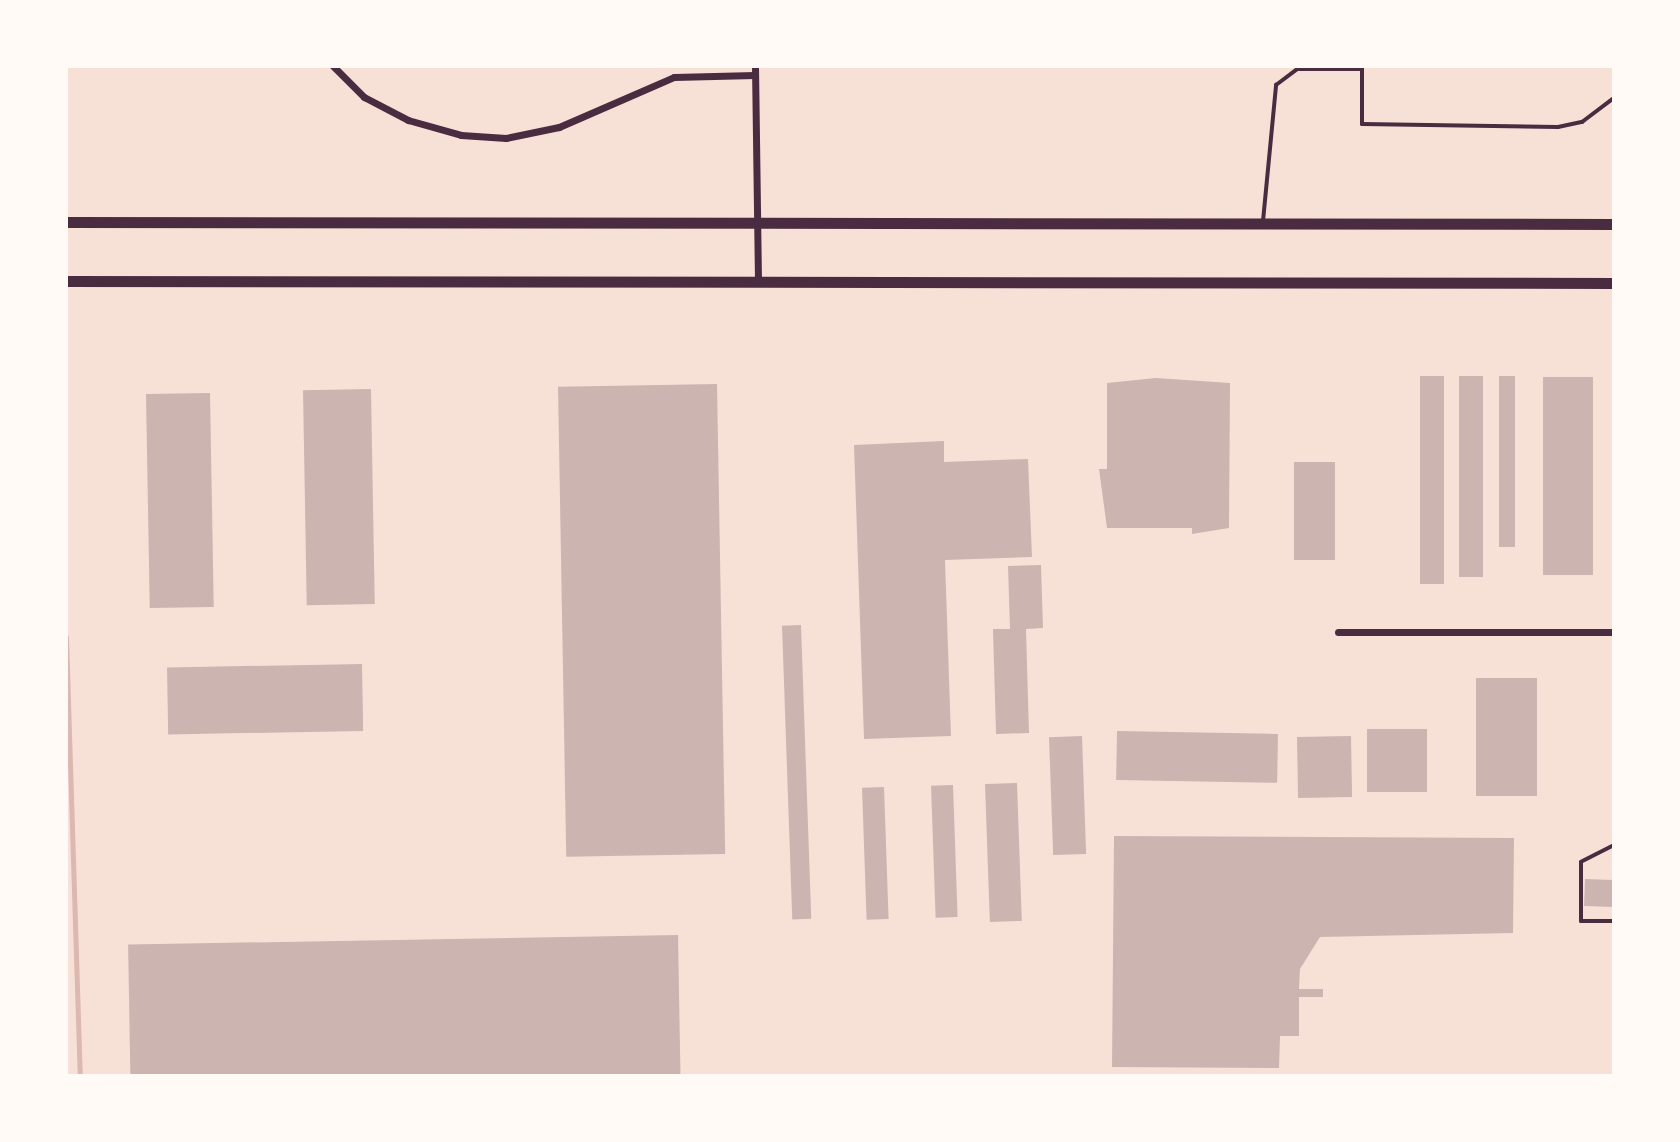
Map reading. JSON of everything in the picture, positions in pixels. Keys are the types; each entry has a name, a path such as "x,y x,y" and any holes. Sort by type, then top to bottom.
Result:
{"main road":[{"path":"66,222 1614,224"},
{"path":"66,281 1614,283"}],"street":[{"path":"335,68 364,97 408,120 506,138 559,127 674,77 755,70 758,283"},
{"path":"1338,632 1614,632"}],"lane":[{"path":"1262,223 1276,85 1297,69 1362,67 1362,124 1558,127 1582,122 1614,98"},
{"path":"1614,845 1581,862 1581,921 1614,921"}],"building":[{"path":"1420,376 1444,376 1444,584 1420,584"},
{"path":"1459,376 1483,376 1483,577 1459,577"},
{"path":"1499,376 1515,376 1515,547 1499,547"},
{"path":"1543,377 1593,377 1593,575 1543,575"},
{"path":"1156,378 1230,383 1229,528 1192,534 1192,528 1107,528 1099,469 1107,469 1107,383"},
{"path":"717,384 725,854 566,857 558,387"},
{"path":"371,389 375,604 307,605 303,390"},
{"path":"210,393 214,607 150,608 146,394"},
{"path":"944,441 944,462 1028,459 1032,557 945,560 951,736 864,739 854,445"},
{"path":"1294,462 1335,462 1335,560 1294,560"},
{"path":"1041,565 1043,628 1026,629 1029,733 996,734 993,629 1010,629 1008,566"},
{"path":"801,625 811,919 792,919 782,626"},
{"path":"362,664 363,731 168,734 167,667"},
{"path":"1476,678 1537,678 1537,796 1476,796"},
{"path":"1367,729 1427,729 1427,792 1367,792"},
{"path":"1117,731 1278,734 1277,783 1116,780"},
{"path":"1082,736 1086,854 1053,855 1049,737"},
{"path":"1351,736 1352,797 1298,798 1297,737"},
{"path":"1017,783 1022,921 990,922 985,784"},
{"path":"953,785 958,917 936,918 931,786"},
{"path":"884,787 889,919 867,920 862,788"},
{"path":"1114,836 1514,838 1513,933 1320,937 1300,969 1299,989 1323,989 1323,997 1299,997 1299,1036 1280,1036 1279,1068 1112,1067"},
{"path":"1585,879 1614,880 1613,907 1584,906"},
{"path":"678,935 680,1076 130,1076 128,945"}],"waterway":[{"path":"66,637 80,1076"}]}
